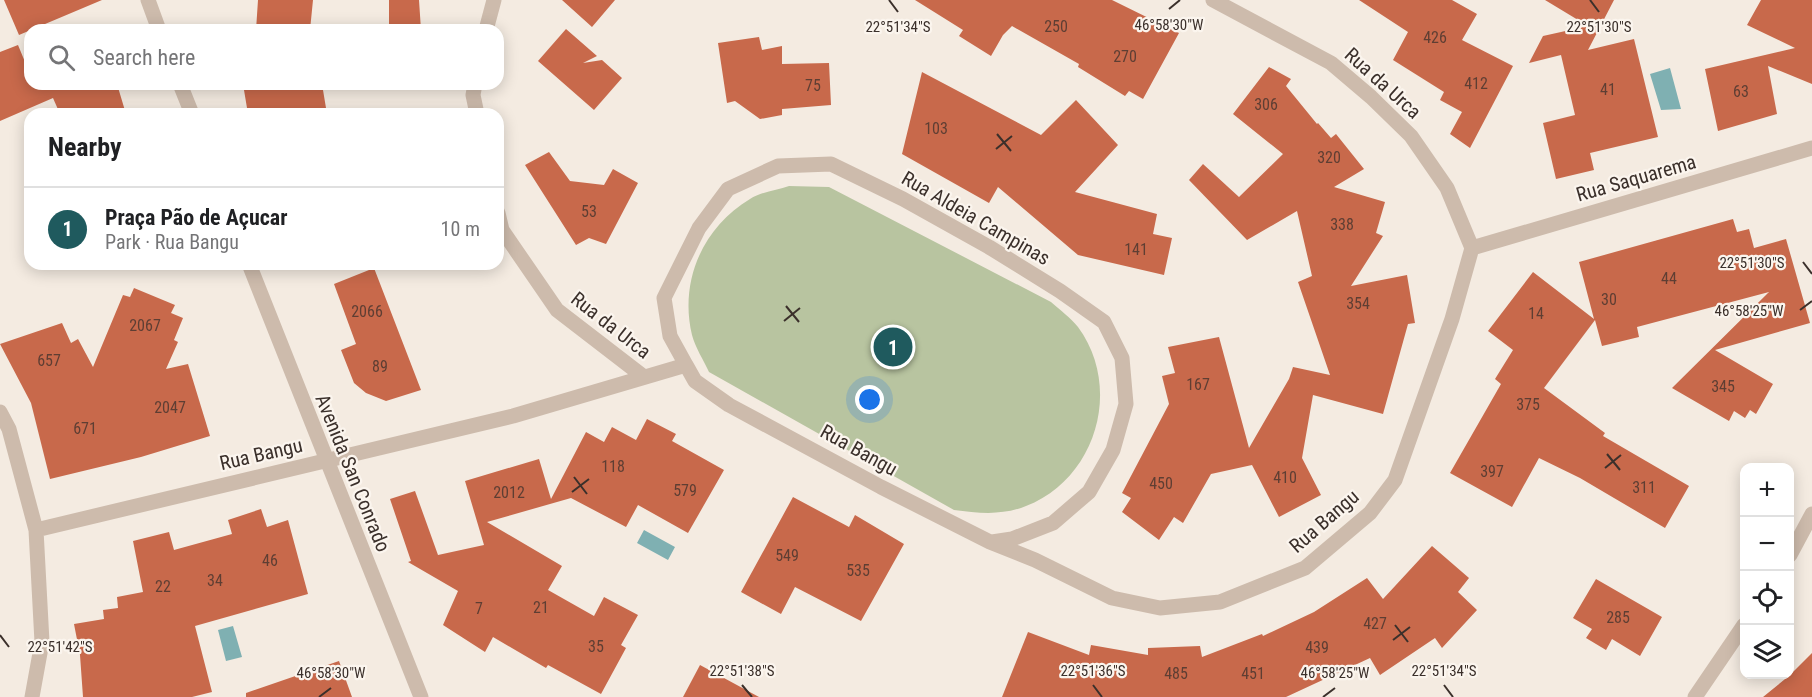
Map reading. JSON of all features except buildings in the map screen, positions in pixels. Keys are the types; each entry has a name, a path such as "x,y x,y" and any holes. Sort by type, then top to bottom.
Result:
{"street":[{"path":"148,0 157,24"},
{"path":"488,24 494,0"},
{"name":"Rua da Urca","path":"1213,0 1331,63 1412,136 1447,188 1472,248"},
{"path":"182,90 190,108"},
{"path":"474,90 476,108"},
{"name":"Rua Saquarema","path":"1472,248 1812,148"},
{"name":"Rua Aldeia Campinas","path":"686,365 670,336 664,298 699,228 728,189 778,166 831,164 903,199 989,247 1060,291 1104,322 1122,358 1126,404 1113,450 1089,492 1053,523 1012,539 990,542"},
{"name":"Rua da Urca","path":"504,233 557,310 644,377"},
{"name":"Rua Bangu","path":"36,530 513,417 686,365 695,381 729,405 881,488 990,542 1035,560 1112,598 1160,608 1220,602 1305,568 1370,513 1395,480 1448,330 1472,248"},
{"name":"Avenida San Conrado","path":"251,270 325,461 421,697"},
{"path":"0,412 9,429 36,530 42,642 32,697"},
{"path":"1794,548 1812,514"},
{"path":"1695,697 1740,631"}],"green space":[{"path":"789,186 829,187 1051,302 1072,320 1092,351 1099,377 1100,403 1095,429 1085,454 1070,475 1050,493 1017,509 990,513 954,510 709,372 693,340 689,315 689,295 698,257 719,224 733,211 754,197"}],"water":[{"path":"1670,68 1681,109 1661,110 1650,74"},
{"path":"644,530 675,547 668,560 637,543"},
{"path":"233,626 242,657 226,661 218,630"}],"place":[{"name":"Praça Pão de Açucar","path":"893,347"}]}
